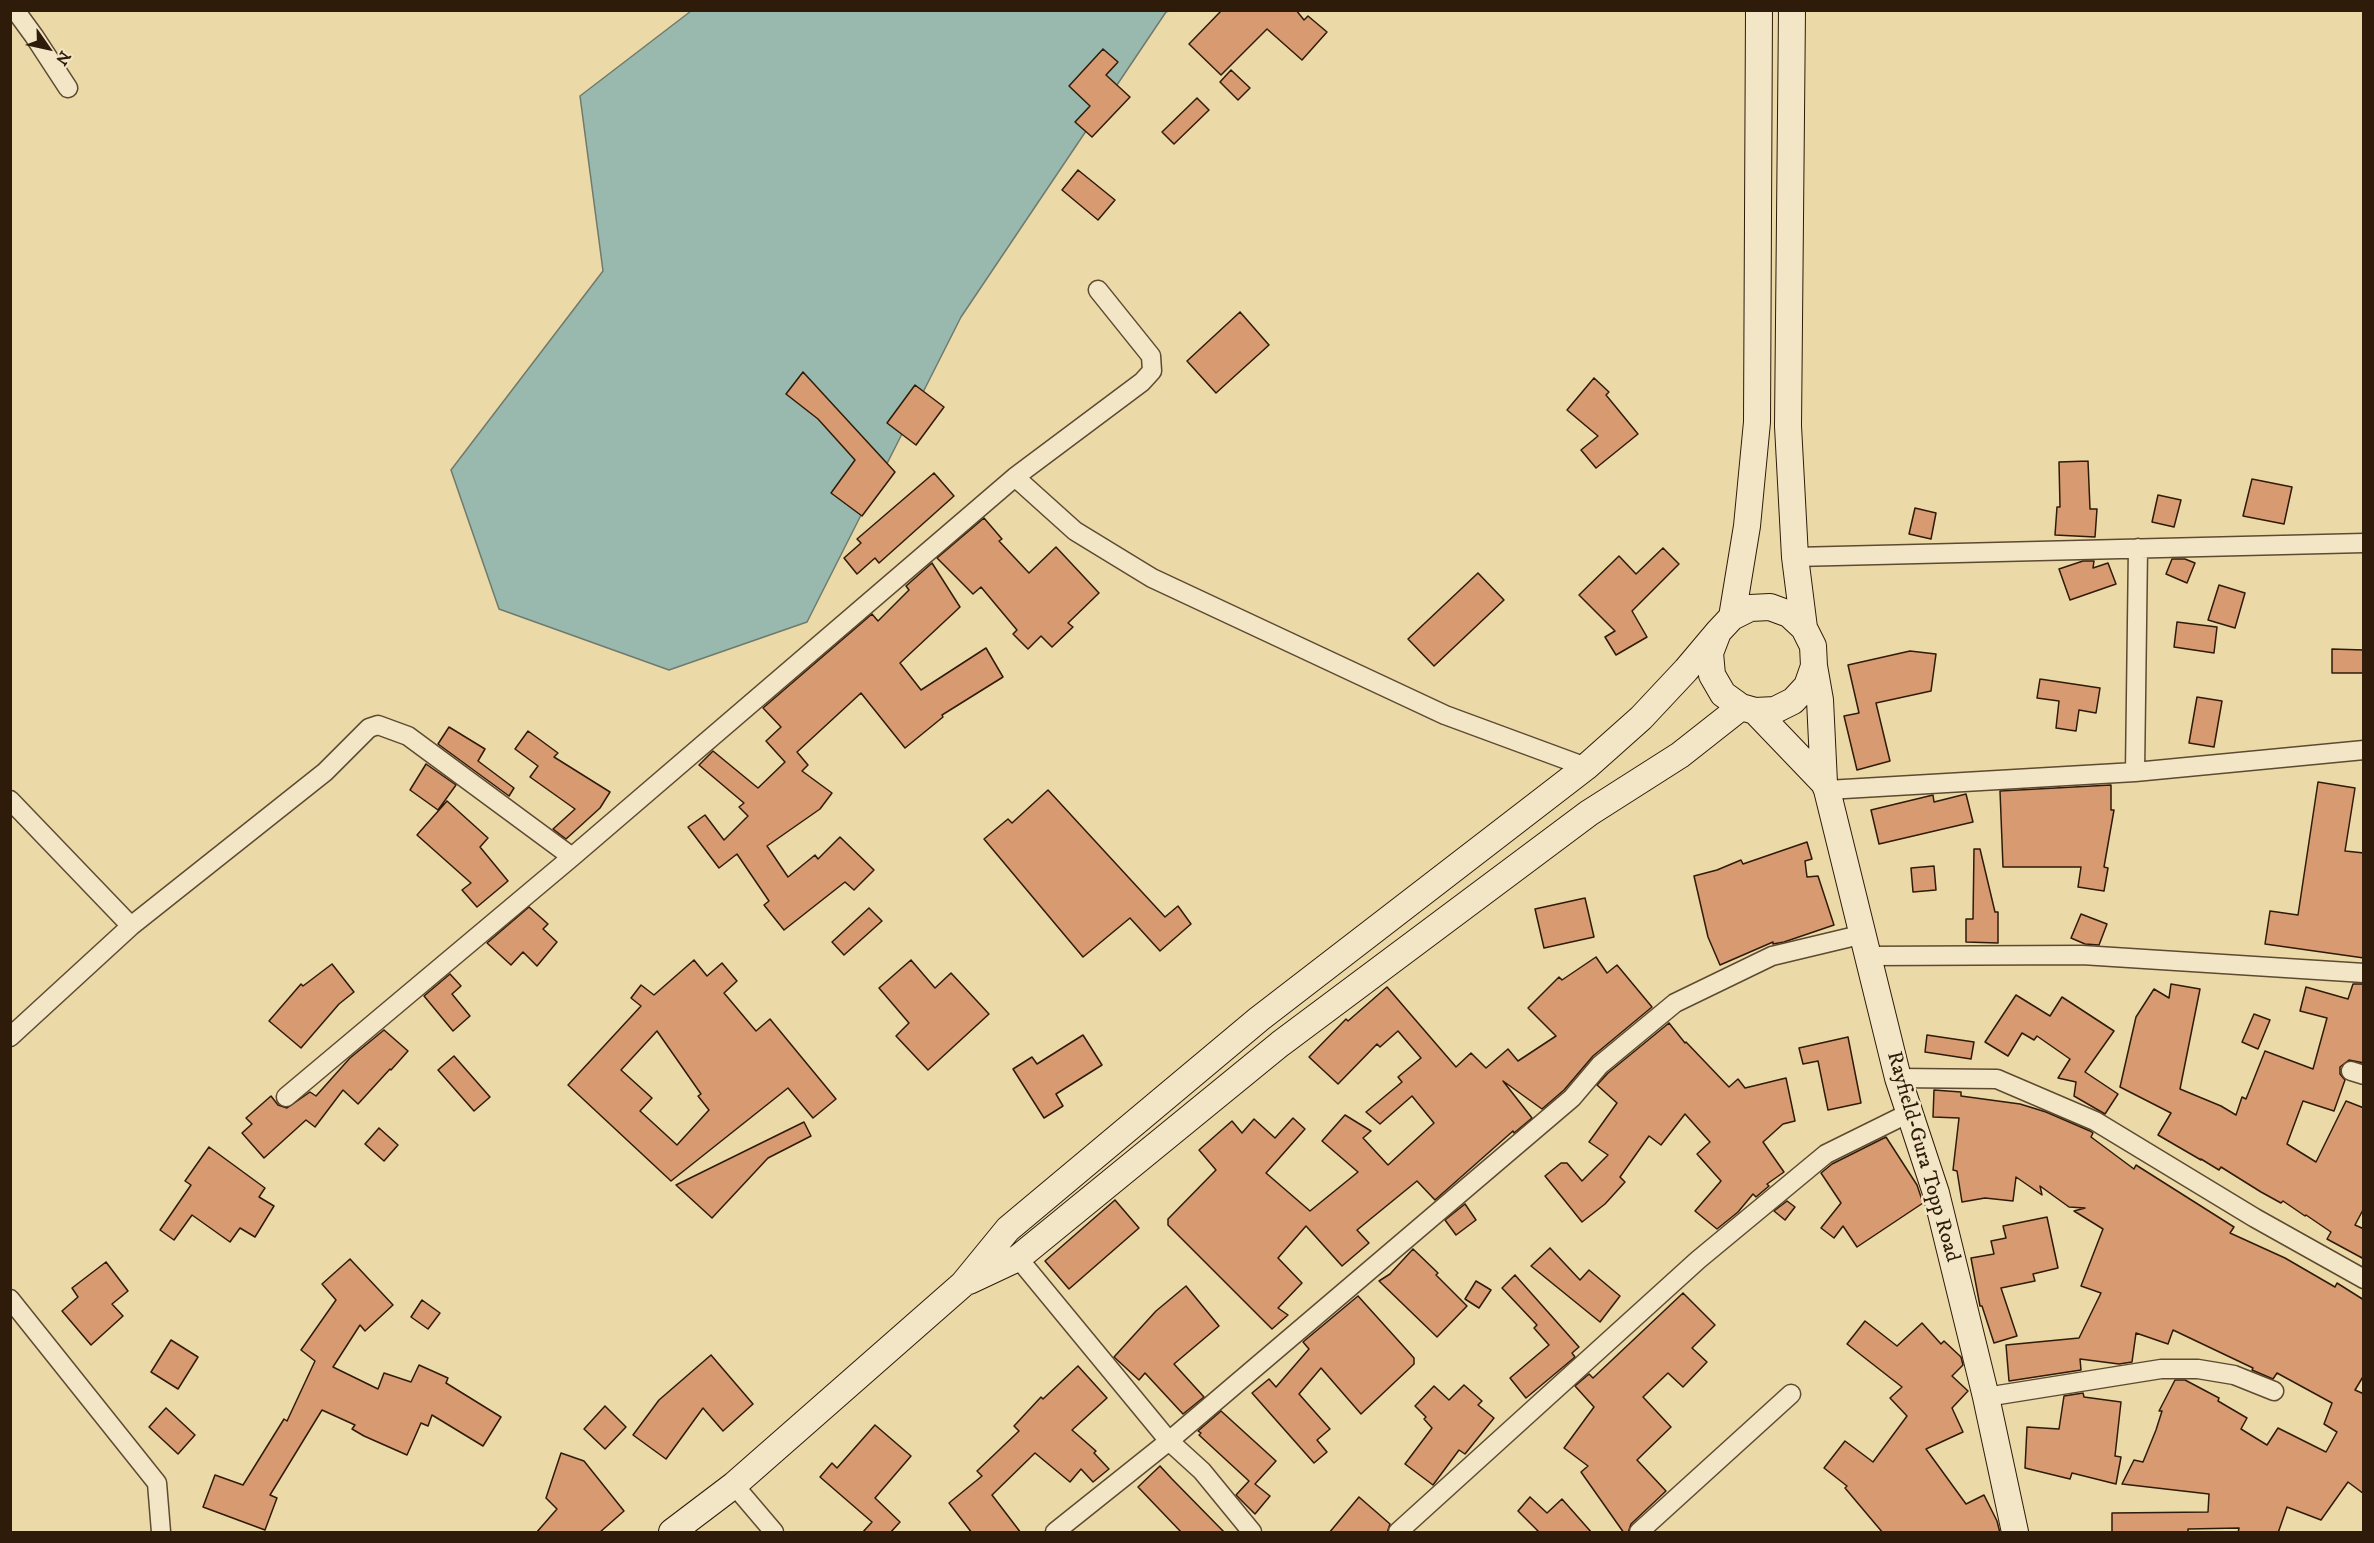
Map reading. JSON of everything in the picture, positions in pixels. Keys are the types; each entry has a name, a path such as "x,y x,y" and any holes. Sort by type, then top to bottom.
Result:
{"main road":[{"path":"1759,10 1757,422 1748,526 1725,624 1710,653 1712,675 1723,694 1748,709 1825,787"},
{"path":"963,1284 1018,1258 1280,1044 1589,813 1748,709 1775,710 1793,701 1807,686 1814,666 1813,646 1804,628 1796,557 1788,426 1792,10"},
{"path":"672,1533 734,1485 963,1284 1008,1229 1259,1019 1586,767 1641,718 1725,624 1750,608 1770,607 1789,614 1804,628"},
{"name":"Rayfield-Gura Topp Road","path":"1814,666 1820,700 1825,787 1898,1078 1936,1193 1986,1396 2015,1533"}],"street":[{"path":"15,10 68,88"},
{"path":"286,1097 572,857 1015,477 1142,382 1152,371 1151,356 1098,290"},
{"path":"1015,477 1075,531 1152,578 1445,715 1586,767"},
{"path":"1796,557 2364,543"},
{"path":"2135,772 2138,548"},
{"path":"10,1037 131,927 325,772 369,728 378,725 408,736 572,857"},
{"path":"1825,787 2135,772 2364,750"},
{"path":"10,800 131,927"},
{"path":"1055,1533 1169,1441 1572,1098 1600,1065 1675,1004 1772,956 1866,945 2082,955 2364,973"},
{"path":"1898,1078 1996,1079 2095,1121 2255,1218 2364,1279"},
{"path":"1398,1533 1698,1260 1826,1154 1910,1113"},
{"path":"1018,1258 1169,1441 1202,1471 1252,1533"},
{"path":"10,1299 157,1483 161,1533"},
{"path":"1986,1396 2161,1369 2198,1370 2234,1375 2274,1391"},
{"path":"1638,1533 1791,1394"},
{"path":"734,1485 774,1533"}],"water":[{"path":"691,11 1169,11 1166,12 961,317 807,622 669,670 499,609 451,470 603,271 580,96"}],"building":[{"path":"1222,10 1296,10 1304,20 1308,16 1327,32 1302,60 1267,29 1221,75 1189,44"},
{"path":"1103,49 1118,62 1106,75 1130,97 1092,137 1075,122 1090,106 1069,86"},
{"path":"1231,70 1250,88 1238,100 1220,82"},
{"path":"1197,98 1209,110 1174,144 1162,132"},
{"path":"1078,170 1115,200 1098,220 1062,190"},
{"path":"1240,312 1269,345 1216,393 1187,361"},
{"path":"803,372 895,472 862,516 831,493 855,460 818,419 786,394"},
{"path":"1594,378 1609,392 1606,395 1638,434 1596,468 1581,450 1598,436 1567,410"},
{"path":"915,385 944,407 916,445 887,423"},
{"path":"2088,461 2090,509 2097,509 2095,537 2055,535 2057,507 2060,507 2059,462"},
{"path":"934,473 954,496 879,563 875,558 857,574 844,558 861,543 857,539"},
{"path":"2252,479 2292,487 2284,524 2243,516"},
{"path":"2158,495 2181,500 2174,527 2152,522"},
{"path":"1915,508 1936,513 1931,539 1909,534"},
{"path":"984,518 1002,539 999,541 1029,573 1056,547 1099,593 1068,623 1073,627 1052,647 1041,636 1028,649 1013,634 1017,630 981,587 973,594 937,558"},
{"path":"1663,548 1679,564 1632,611 1647,637 1616,655 1605,637 1615,631 1579,595 1619,556 1636,574"},
{"path":"2172,559 2185,559 2195,563 2187,583 2166,574"},
{"path":"2083,561 2094,561 2093,568 2108,563 2116,584 2070,600 2059,569"},
{"path":"932,563 960,607 900,663 921,690 986,648 1003,677 942,715 943,717 905,748 861,693 797,752 808,765 802,771 832,793 820,809 767,846 788,877 815,855 818,859 840,837 874,870 854,890 845,882 784,930 764,905 769,901 737,854 719,868 688,827 705,815 724,840 748,816 739,807 744,803 699,765 713,751 758,788 785,762 766,741 781,727 763,708 872,614 878,621 909,590 906,586"},
{"path":"1478,573 1504,600 1434,666 1408,639"},
{"path":"2219,585 2245,593 2235,628 2208,620"},
{"path":"2177,622 2217,627 2214,653 2174,647"},
{"path":"2332,649 2364,650 2364,673 2332,673"},
{"path":"1910,651 1936,654 1931,691 1876,703 1890,761 1857,770 1844,716 1859,713 1848,665"},
{"path":"2040,679 2100,688 2096,713 2079,710 2076,731 2056,728 2059,701 2037,698"},
{"path":"2197,697 2222,701 2214,747 2189,743"},
{"path":"449,727 485,749 478,761 514,788 509,796 438,744"},
{"path":"528,731 558,753 554,757 610,792 600,808 566,839 553,829 575,809 530,777 538,766 515,749"},
{"path":"426,764 456,785 438,810 410,790"},
{"path":"2318,782 2355,788 2345,851 2364,853 2364,958 2265,944 2270,911 2298,915"},
{"path":"2111,785 2111,810 2114,810 2104,867 2108,868 2104,891 2078,887 2081,867 2003,867 2000,791"},
{"path":"1048,790 1165,917 1178,906 1191,924 1160,951 1130,918 1083,957 984,839 1008,819 1012,823"},
{"path":"1966,794 1973,822 1879,844 1871,810 1933,795 1934,802"},
{"path":"447,801 488,838 480,847 508,881 477,907 462,890 471,883 417,835"},
{"path":"1807,842 1812,859 1805,861 1807,877 1818,876 1834,925 1784,942 1773,944 1773,942 1720,965 1708,937 1694,876 1741,860 1743,864"},
{"path":"1974,849 1980,849 1995,912 1998,912 1998,943 1966,942 1966,919 1973,919"},
{"path":"1934,866 1936,890 1913,892 1911,868"},
{"path":"1585,898 1594,937 1544,948 1535,909"},
{"path":"529,907 548,924 543,929 557,942 537,966 523,952 511,965 487,943"},
{"path":"869,908 882,921 844,955 832,942"},
{"path":"2081,914 2107,924 2099,945 2085,944 2071,938"},
{"path":"1596,957 1607,973 1617,965 1652,1007 1593,1056 1564,1090 1542,1109 1503,1081 1532,1118 1514,1133 1513,1131 1435,1200 1417,1181 1357,1230 1369,1243 1342,1266 1306,1226 1278,1258 1302,1283 1278,1308 1288,1315 1272,1329 1168,1225 1168,1219 1216,1170 1199,1150 1232,1121 1242,1133 1254,1119 1275,1138 1293,1118 1305,1129 1266,1173 1310,1211 1358,1172 1322,1141 1345,1115 1371,1131 1363,1138 1388,1165 1434,1123 1412,1096 1380,1124 1366,1112 1402,1082 1398,1077 1421,1058 1398,1031 1380,1047 1377,1044 1338,1084 1309,1057 1346,1019 1348,1021 1387,987 1456,1067 1471,1053 1486,1068 1508,1049 1518,1061 1556,1036 1528,1008 1559,977 1562,980"},
{"path":"694,960 707,976 722,963 737,981 724,993 756,1031 770,1019 836,1099 813,1118 788,1088 671,1181 568,1085 641,1006 631,998 641,985 654,995","holes":["657,1031 701,1094 698,1096 709,1110 677,1145 640,1111 652,1098 621,1070"]},
{"path":"911,960 935,988 951,973 989,1014 928,1070 896,1036 909,1023 879,988"},
{"path":"332,964 354,992 339,1004 301,1048 269,1021 301,984 303,986"},
{"path":"450,974 461,986 452,994 470,1016 453,1031 424,996"},
{"path":"2171,984 2200,989 2180,1089 2221,1106 2236,1115 2242,1097 2246,1099 2265,1051 2313,1069 2327,1018 2300,1011 2306,987 2348,999 2353,984 2364,984 2364,1063 2349,1060 2340,1067 2340,1074 2345,1080 2334,1111 2303,1101 2287,1144 2316,1162 2346,1101 2364,1108 2364,1208 2355,1225 2364,1229 2364,1259 2327,1239 2331,1232 2283,1201 2281,1203 2221,1167 2219,1170 2158,1135 2171,1113 2120,1087 2136,1017 2154,989 2169,998"},
{"path":"2016,995 2050,1016 2062,997 2114,1031 2085,1072 2118,1094 2105,1114 2074,1096 2076,1082 2058,1078 2070,1059 2037,1036 2034,1040 2022,1033 2008,1056 1985,1042"},
{"path":"2254,1014 2270,1020 2258,1049 2242,1042"},
{"path":"1669,1023 1685,1043 1729,1087 1738,1079 1745,1088 1786,1078 1795,1121 1783,1124 1763,1142 1784,1172 1767,1184 1769,1186 1756,1197 1753,1194 1738,1212 1717,1229 1695,1211 1721,1181 1697,1154 1710,1142 1685,1114 1661,1145 1649,1136 1620,1177 1625,1182 1605,1204 1582,1222 1545,1176 1561,1163 1567,1163 1582,1181 1608,1155 1589,1142 1617,1103 1597,1085 1608,1073"},
{"path":"384,1030 408,1051 391,1070 358,1104 343,1090 315,1127 306,1120 264,1158 242,1133 252,1124 246,1118 271,1096 278,1105 287,1108 310,1092 316,1096 350,1058"},
{"path":"1083,1035 1102,1065 1056,1094 1063,1106 1044,1118 1013,1069 1032,1057 1037,1064"},
{"path":"1927,1035 1974,1042 1971,1059 1925,1052"},
{"path":"1848,1037 1861,1103 1828,1110 1818,1061 1803,1064 1799,1048"},
{"path":"454,1056 490,1097 474,1111 438,1070"},
{"path":"1934,1090 1961,1092 1961,1096 2020,1104 2046,1112 2090,1131 2093,1133 2091,1137 2134,1169 2136,1165 2234,1227 2230,1233 2285,1258 2335,1287 2337,1283 2364,1300 2364,1375 2355,1390 2364,1394 2364,1494 2348,1482 2321,1520 2287,1507 2278,1533 2238,1533 2239,1528 2188,1529 2188,1533 2112,1533 2112,1513 2208,1512 2209,1494 2122,1484 2134,1460 2143,1462 2162,1411 2159,1411 2175,1380 2185,1380 2219,1398 2218,1401 2247,1418 2241,1429 2267,1445 2278,1428 2326,1452 2337,1432 2324,1424 2332,1403 2277,1373 2273,1379 2173,1330 2168,1344 2136,1333 2132,1362 2119,1364 2080,1359 2081,1370 2009,1381 2006,1345 2079,1338 2101,1293 2081,1286 2103,1229 2074,1211 2085,1208 2069,1207 2040,1186 2042,1195 2016,1177 2013,1201 1985,1198 1962,1202 1957,1171 1953,1170 1959,1118 1933,1117"},
{"path":"804,1122 811,1136 768,1158 712,1218 676,1185"},
{"path":"379,1128 398,1145 384,1161 365,1144"},
{"path":"1886,1137 1917,1185 1923,1203 1857,1247 1843,1226 1834,1238 1821,1228 1841,1203 1821,1173 1832,1164"},
{"path":"209,1147 265,1188 259,1197 274,1206 255,1237 240,1228 230,1242 192,1215 174,1240 160,1230 191,1185 185,1181"},
{"path":"1115,1200 1139,1228 1069,1289 1045,1261"},
{"path":"1787,1201 1795,1207 1785,1220 1774,1211"},
{"path":"1465,1204 1476,1220 1456,1235 1445,1220"},
{"path":"2047,1217 2058,1268 2033,1274 2035,1281 2001,1288 2017,1336 1994,1343 1982,1306 1980,1306 1971,1258 1994,1254 1991,1241 2006,1238 2003,1226"},
{"path":"1550,1248 1580,1280 1589,1270 1620,1296 1600,1322 1531,1266"},
{"path":"1413,1249 1467,1306 1437,1337 1379,1281 1390,1274"},
{"path":"350,1259 393,1305 365,1331 360,1325 333,1367 378,1389 384,1373 411,1382 419,1365 448,1378 446,1383 501,1417 483,1446 432,1415 428,1426 421,1423 407,1455 364,1436 352,1429 355,1425 322,1410 270,1495 277,1498 265,1530 203,1507 215,1475 243,1485 284,1419 287,1421 315,1361 301,1350 336,1300 322,1284"},
{"path":"106,1262 128,1291 112,1304 123,1316 91,1345 62,1311 78,1297 72,1288"},
{"path":"1515,1275 1579,1347 1572,1353 1575,1357 1526,1398 1510,1378 1549,1345 1534,1328 1537,1325 1502,1288"},
{"path":"1476,1281 1491,1290 1479,1308 1465,1299"},
{"path":"1186,1286 1219,1326 1174,1364 1204,1397 1183,1414 1145,1373 1139,1380 1114,1357 1156,1311"},
{"path":"1683,1293 1715,1325 1692,1348 1707,1362 1683,1387 1668,1373 1643,1397 1671,1427 1637,1460 1666,1491 1631,1524 1628,1533 1624,1533 1581,1472 1588,1466 1564,1448 1594,1407 1575,1386 1589,1374 1593,1378"},
{"path":"1358,1296 1414,1358 1414,1364 1361,1414 1321,1368 1299,1394 1330,1429 1317,1440 1327,1452 1314,1463 1252,1393 1269,1379 1276,1387 1309,1349 1303,1342"},
{"path":"422,1300 440,1313 428,1329 411,1317"},
{"path":"1865,1321 1897,1346 1922,1323 1941,1344 1944,1341 1961,1357 1963,1365 1952,1376 1968,1391 1952,1408 1963,1432 1926,1449 1966,1504 1984,1495 1997,1521 2000,1533 1883,1533 1845,1488 1847,1486 1824,1468 1845,1441 1873,1462 1907,1416 1890,1398 1902,1387 1847,1344"},
{"path":"171,1340 198,1357 178,1389 151,1372"},
{"path":"711,1355 753,1404 723,1431 703,1408 666,1459 633,1435 659,1400"},
{"path":"1078,1366 1107,1398 1072,1430 1096,1451 1094,1453 1109,1469 1093,1482 1081,1469 1070,1482 1035,1453 992,1495 1021,1533 972,1533 949,1503 982,1476 977,1471 1019,1431 1014,1426 1041,1397 1043,1399"},
{"path":"1464,1385 1482,1401 1478,1405 1494,1418 1465,1454 1459,1450 1433,1485 1405,1464 1432,1428 1424,1419 1426,1417 1415,1406 1434,1386 1449,1400"},
{"path":"2083,1393 2084,1397 2121,1402 2115,1456 2121,1457 2116,1484 2072,1473 2070,1479 2025,1468 2027,1427 2059,1429 2064,1396"},
{"path":"605,1406 626,1427 605,1449 584,1429"},
{"path":"166,1408 195,1435 178,1454 149,1427"},
{"path":"1221,1411 1276,1461 1255,1484 1270,1496 1255,1514 1236,1495 1249,1481 1199,1435 1201,1433 1198,1431"},
{"path":"875,1425 911,1456 875,1498 900,1522 890,1533 862,1533 872,1522 820,1477 832,1463 837,1468"},
{"path":"561,1453 584,1461 624,1511 599,1533 536,1533 557,1509 546,1498"},
{"path":"1160,1466 1225,1533 1182,1533 1138,1487"},
{"path":"1359,1497 1390,1524 1387,1533 1329,1533"},
{"path":"1530,1497 1547,1513 1562,1499 1592,1533 1540,1533 1518,1511"}]}
